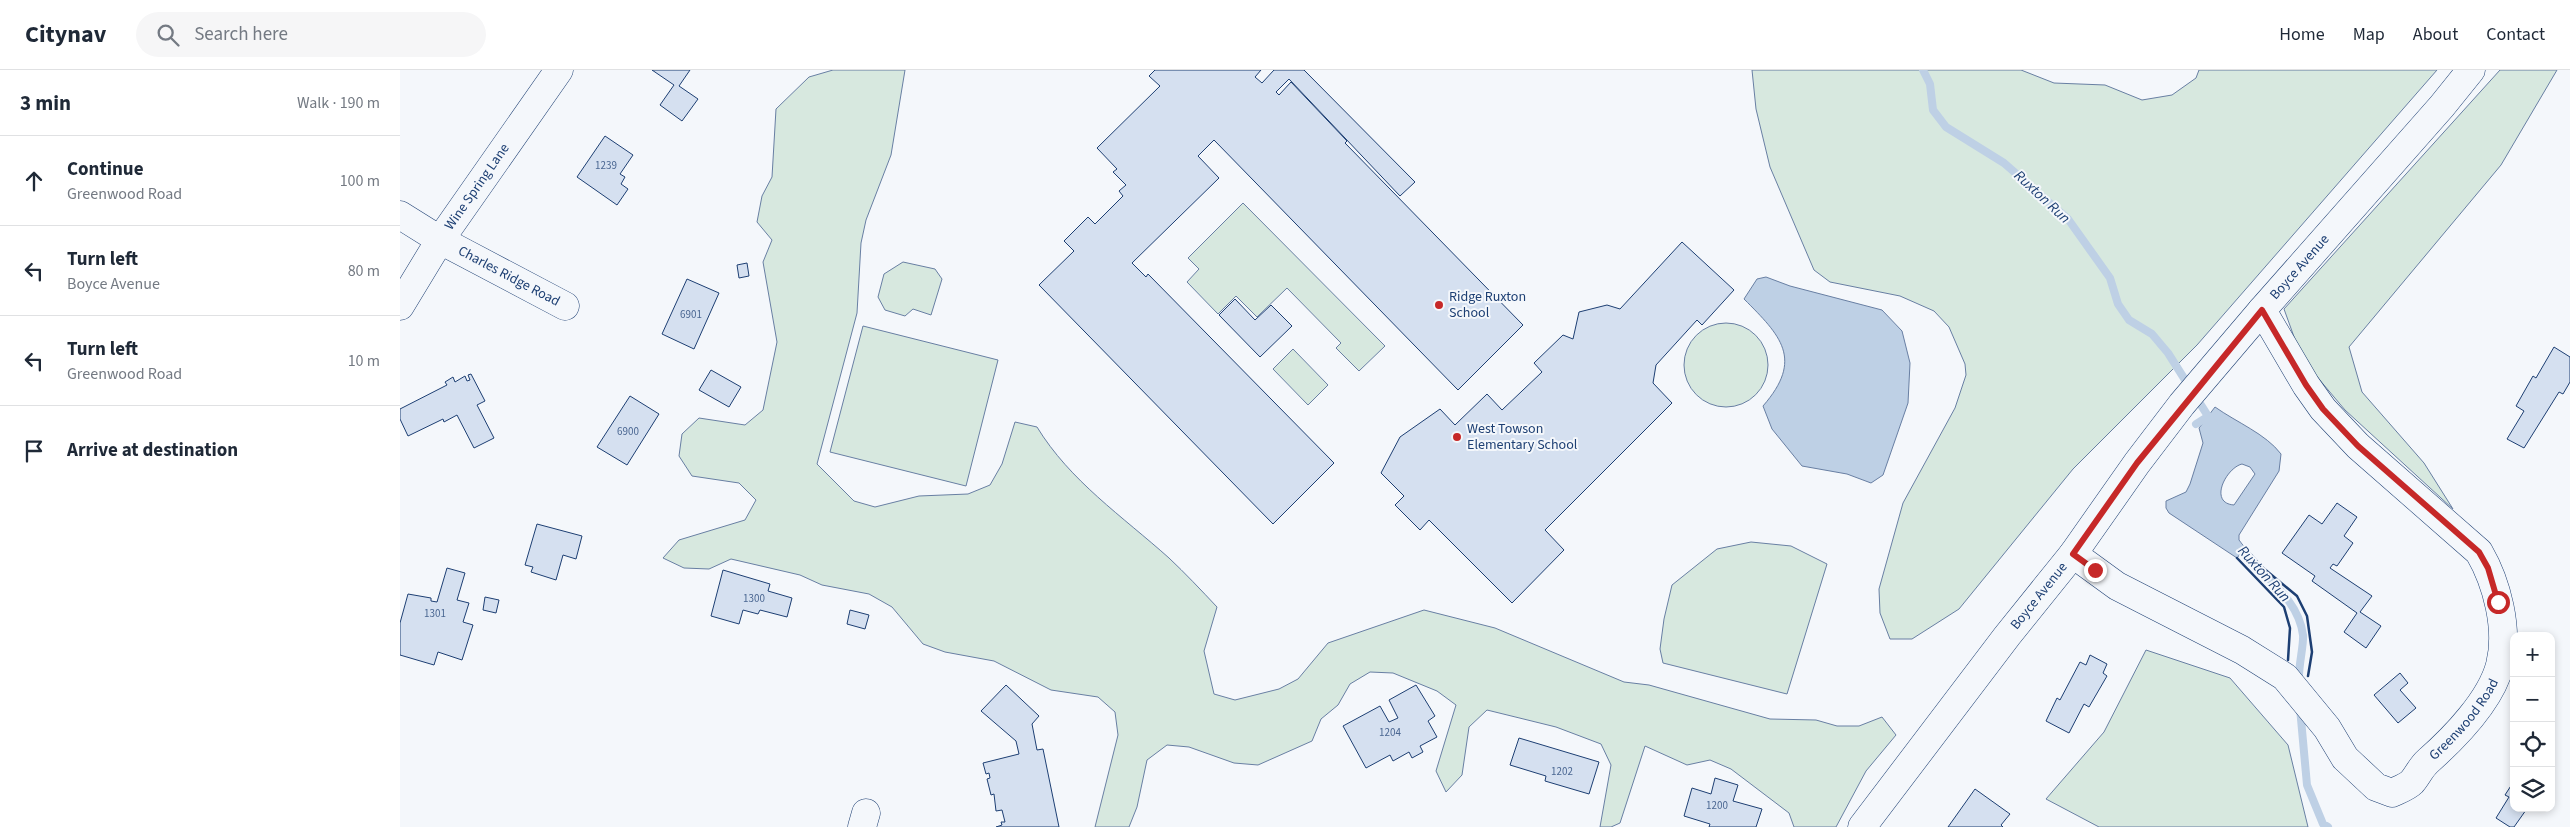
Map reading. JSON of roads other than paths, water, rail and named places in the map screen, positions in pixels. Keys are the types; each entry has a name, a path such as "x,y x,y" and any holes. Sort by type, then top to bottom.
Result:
{"street":[{"name":"Wine Spring Lane","path":"400,306 440,240 559,70"},
{"name":"Boyce Avenue","path":"1862,827 2007,636 2073,554 2137,463 2182,404 2262,310 2442,106 2471,70"},
{"name":"Charles Ridge Road","path":"400,215 440,240 565,306"},
{"name":"Greenwood Road","path":"2073,554 2118,586 2242,650 2285,677 2321,720 2345,758 2376,787 2392,793 2411,783 2422,766 2458,735 2486,695 2500,667 2504,646 2501,620 2488,568 2479,552 2358,446 2323,409 2306,385 2262,310"}],"water":[{"path":"1766,277 1790,286 1882,310 1902,331 1910,363 1908,403 1883,475 1871,483 1847,474 1802,466 1772,429 1763,406 1783,375 1785,361 1783,349 1768,325 1744,299 1757,279"},
{"path":"2215,407 2259,434 2281,454 2279,471 2239,535 2239,540 2245,548 2237,558 2169,513 2166,508 2166,501 2186,492 2190,484 2203,443 2199,428","holes":["2242,464 2250,467 2255,474 2234,505 2226,503 2222,498 2221,492 2226,478 2230,472"]}],"waterway":[{"name":"Ruxton Run","path":"1923,70 1930,84 1933,110 1946,127 2004,163 2068,219 2110,278 2118,304 2129,320 2152,334 2168,353 2213,424"},
{"path":"2196,424 2207,417"},
{"name":"Ruxton Run","path":"2237,545 2286,597 2300,621 2303,639 2299,681"},
{"name":"Ruxton Run","path":"2300,708 2307,785 2323,824 2328,827"}],"place":[{"name":"Ridge Ruxton School","path":"1439,305"},
{"name":"West Towson Elementary School","path":"1457,437"}]}
